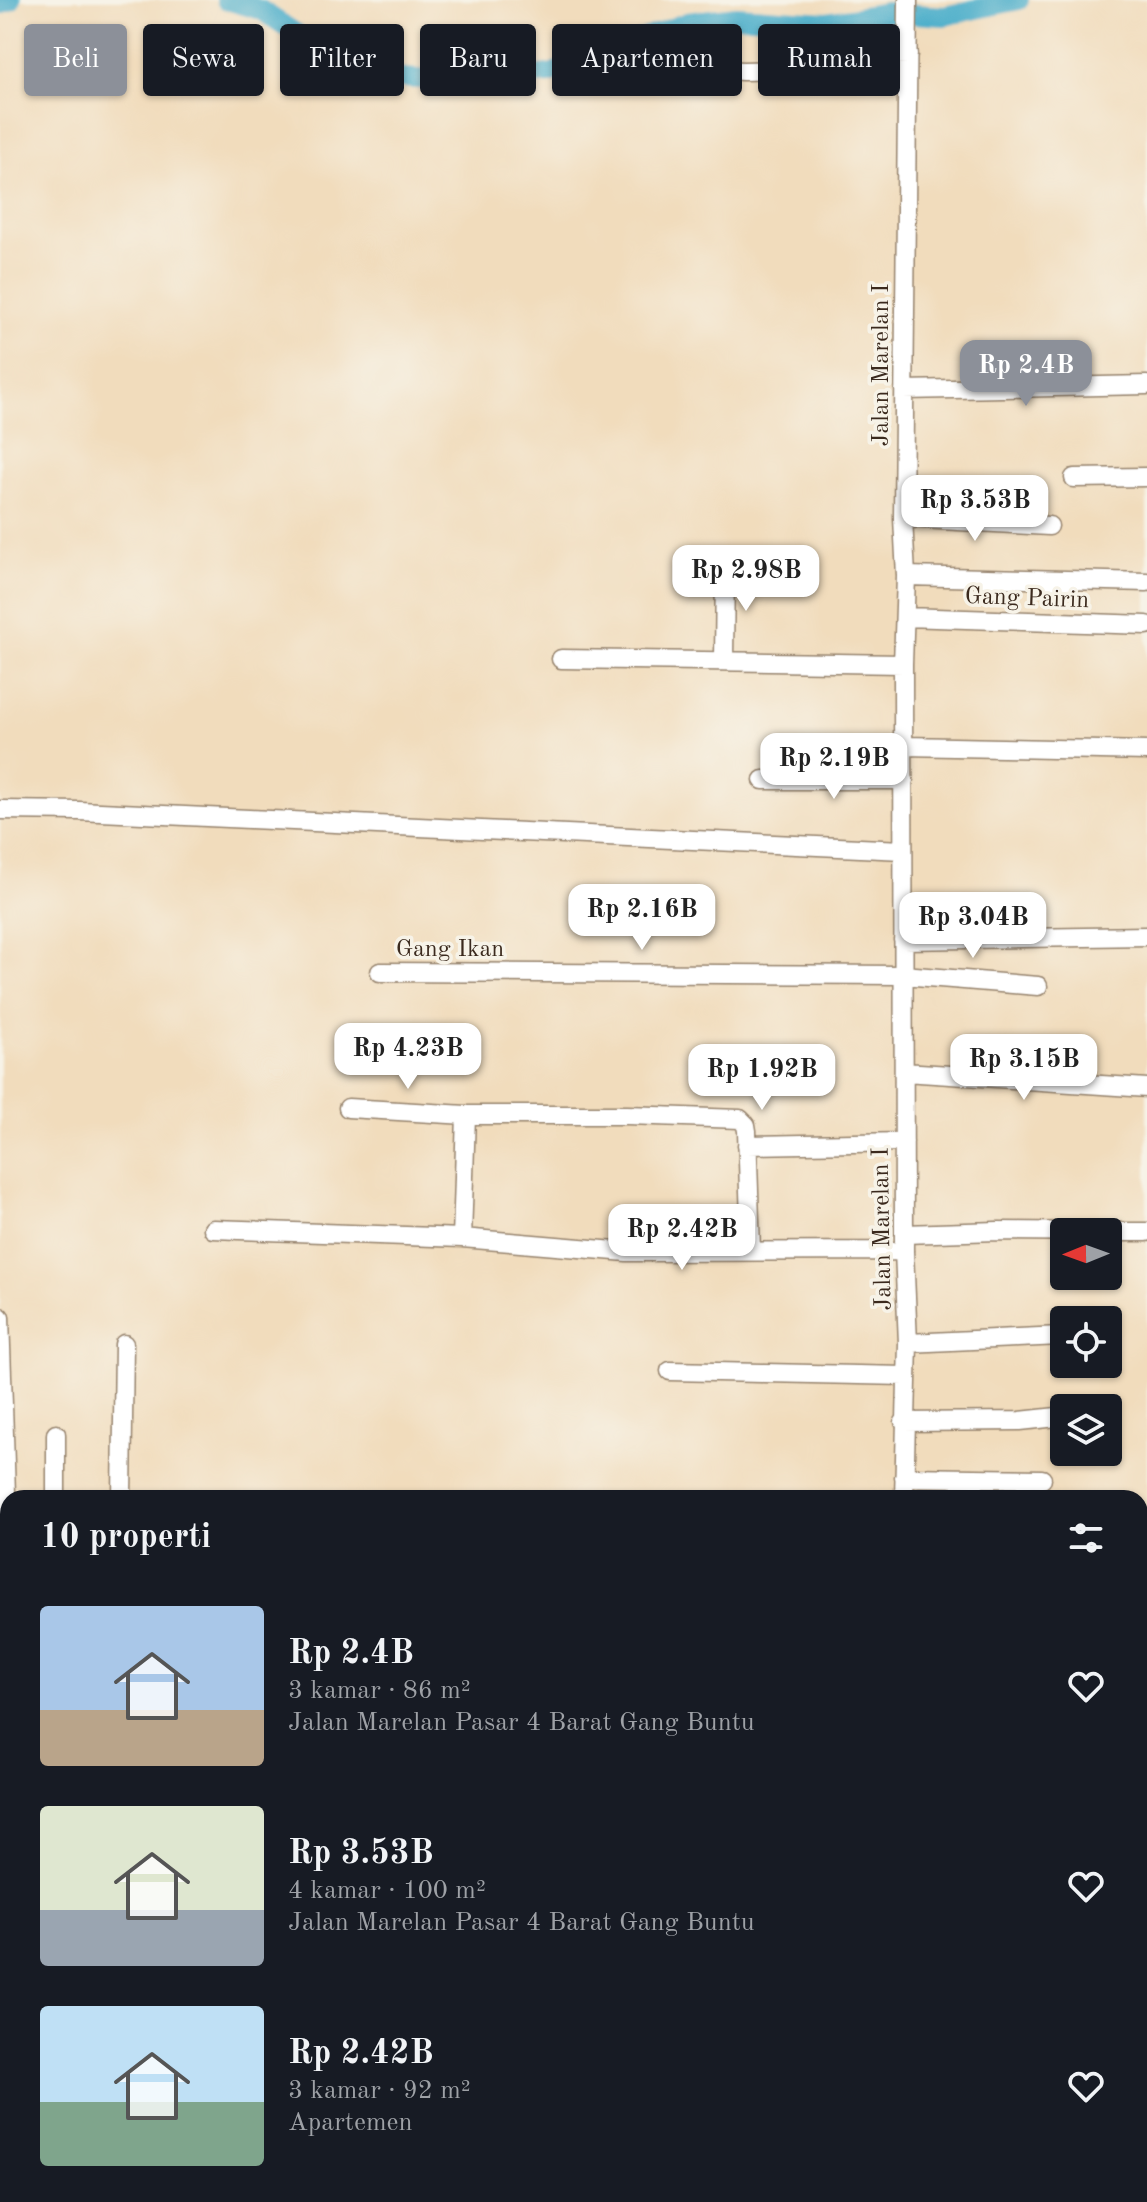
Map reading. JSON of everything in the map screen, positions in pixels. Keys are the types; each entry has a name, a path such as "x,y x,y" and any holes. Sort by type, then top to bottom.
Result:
{"street":[{"name":"Jalan Marelan I","path":"904,1490 908,1343 904,1243 903,664 906,576 903,518 908,0"},
{"path":"742,71 784,70 817,65 845,54 908,50"},
{"path":"904,390 1147,385"},
{"path":"1074,478 1147,477"},
{"path":"903,518 1049,526"},
{"path":"724,661 725,564"},
{"path":"906,576 1147,582"},
{"name":"Gang Pairin","path":"905,617 1147,625"},
{"path":"561,659 903,664"},
{"path":"905,746 1147,751"},
{"path":"763,780 904,780"},
{"path":"0,810 79,811 903,850"},
{"path":"903,940 1147,936"},
{"name":"Gang Ikan","path":"380,972 903,975 1038,986"},
{"path":"904,1072 1147,1088"},
{"path":"348,1108 466,1115 740,1119 746,1125 751,1251"},
{"path":"462,1238 466,1115"},
{"path":"747,1145 904,1142"},
{"path":"213,1229 462,1238 627,1252 751,1251 904,1243 997,1231 1050,1231"},
{"path":"1122,1232 1147,1232"},
{"path":"0,1317 6,1490"},
{"path":"908,1343 1050,1337"},
{"path":"122,1490 124,1344"},
{"path":"670,1371 905,1376"},
{"path":"904,1422 1050,1418"},
{"path":"56,1434 56,1490"},
{"path":"904,1477 1042,1479"}],"waterway":[{"path":"0,5 11,0"},
{"path":"226,0 261,10 324,52 370,76 466,82 550,74 687,22 737,16 826,22 886,12 944,16 1019,0"}]}
